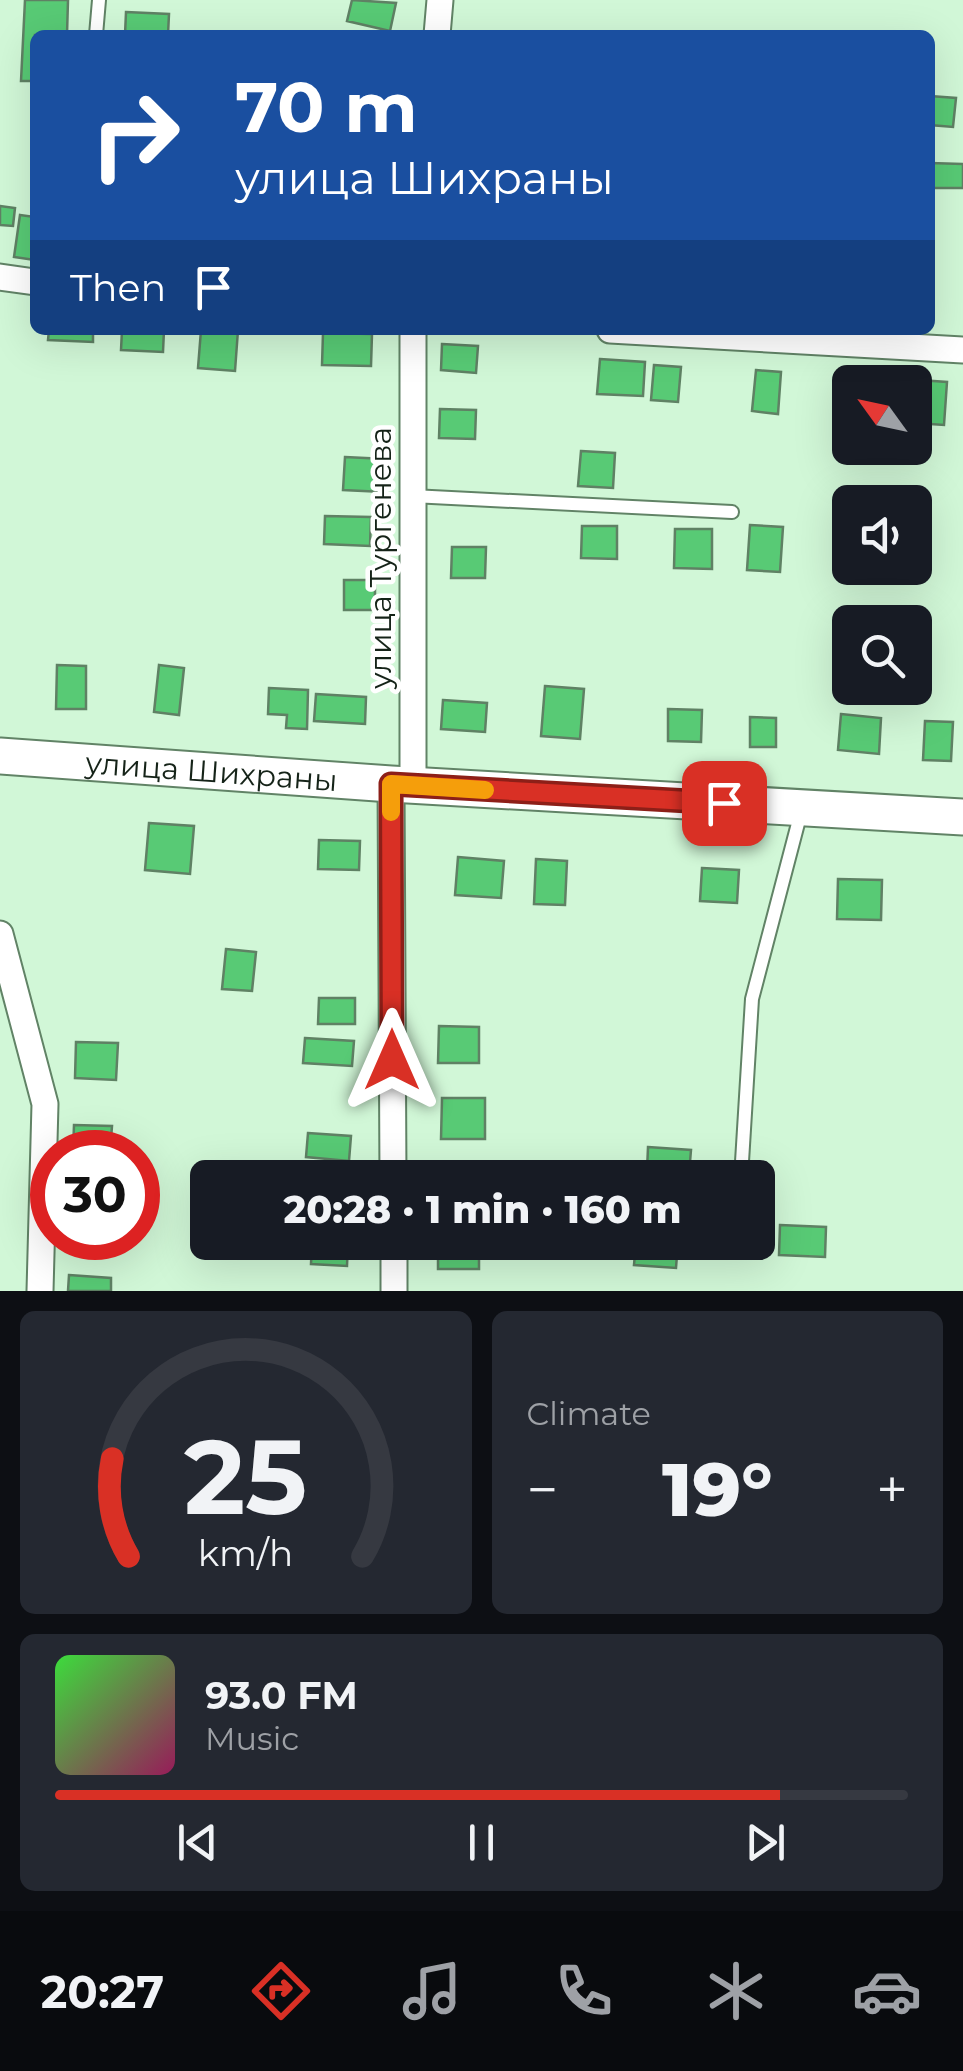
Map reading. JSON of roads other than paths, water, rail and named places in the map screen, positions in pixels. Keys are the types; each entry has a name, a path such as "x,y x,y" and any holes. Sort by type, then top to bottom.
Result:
{"street":[{"path":"437,30 440,0"},
{"path":"0,277 30,281"},
{"name":"улица Тургенева","path":"394,1160 413,335"},
{"path":"698,335 963,350"},
{"name":"улица Шихраны","path":"0,756 402,785 963,817"},
{"path":"0,934 45,1104 40,1291"},
{"path":"394,1260 394,1291"}],"lane":[{"path":"96,30 99,0"},
{"path":"412,496 732,512"},
{"path":"742,1160 752,999 802,808"}]}
